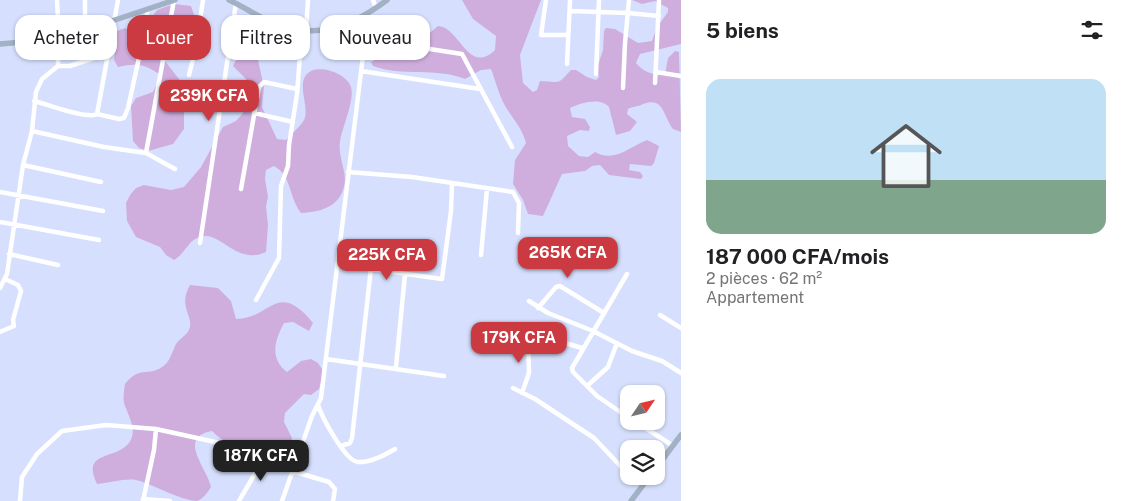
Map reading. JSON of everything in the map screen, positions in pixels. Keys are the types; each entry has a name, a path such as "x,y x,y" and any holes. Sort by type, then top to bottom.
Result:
{"main road":[{"path":"117,18 174,0"},
{"path":"229,0 259,15"},
{"path":"310,29 346,26 368,14 387,0"},
{"path":"0,44 15,43"},
{"path":"665,456 681,435"},
{"path":"632,501 643,485"}],"street":[{"path":"57,0 58,15"},
{"path":"85,0 85,15"},
{"path":"116,15 118,0"},
{"path":"146,152 174,0"},
{"path":"189,76 196,47 203,0"},
{"path":"306,15 308,0"},
{"path":"373,0 376,8"},
{"path":"546,0 541,35 568,35"},
{"path":"567,64 570,0"},
{"path":"596,74 599,0"},
{"path":"623,88 629,0"},
{"path":"655,83 659,0"},
{"path":"200,243 236,3"},
{"path":"34,101 90,116 96,114 119,118 125,116 147,20 147,9"},
{"path":"570,11 659,16"},
{"path":"430,48 461,53 512,147"},
{"path":"58,60 58,66"},
{"path":"0,288 5,280 23,165 32,130 34,101 40,82 58,66 70,66 88,60"},
{"path":"96,114 108,60"},
{"path":"256,300 279,258 282,186 288,166 300,60"},
{"path":"282,501 296,458 321,398 362,60"},
{"path":"361,71 480,89"},
{"path":"656,72 681,76"},
{"path":"241,189 261,83 297,88"},
{"path":"254,113 292,122"},
{"path":"32,130 104,147 146,152 175,169"},
{"path":"23,165 102,182"},
{"path":"348,172 382,174 510,191 516,195 519,203 518,234"},
{"path":"337,264 442,278 452,183"},
{"path":"481,255 487,189"},
{"path":"0,192 103,211"},
{"path":"0,222 98,240"},
{"path":"9,254 58,264"},
{"path":"341,446 350,443 352,438 371,268"},
{"path":"396,368 405,274"},
{"path":"620,412 597,396 572,370 582,348 627,274"},
{"path":"0,332 14,326 13,320 21,291 18,285 5,280"},
{"path":"538,308 556,287 560,286 604,313"},
{"path":"529,301 538,308 593,331 632,351 662,361 681,374"},
{"path":"660,315 681,328"},
{"path":"519,338 558,341 582,348"},
{"path":"522,392 529,373 528,338"},
{"path":"587,386 604,371 617,343"},
{"path":"326,359 444,376"},
{"path":"513,388 594,438 620,465"},
{"path":"318,405 332,434 351,459 356,462 378,457 395,449"},
{"path":"20,501 22,478 37,454 62,431 106,425 156,429 296,458"},
{"path":"156,429 154,450 143,500 170,501"},
{"path":"649,430 673,446"},
{"path":"239,501 256,472 258,462 266,452"},
{"path":"292,471 329,482 335,489 333,501"}],"shaded area":[{"path":"462,0 541,0 520,55 523,83 533,92 537,90 540,81 559,81 571,70 576,70 596,80 599,77 597,68 603,50 604,31 606,28 615,29 638,43 652,41 657,27 668,12 668,8 655,1 642,4 632,0 681,0 681,44 640,54 636,63 649,73 665,74 668,58 675,51 679,52 681,132 673,129 662,109 655,103 650,102 628,109 627,114 637,122 630,131 616,135 609,107 605,104 590,102 570,108 572,117 585,119 590,127 589,131 580,130 567,136 568,146 579,156 588,157 595,152 602,155 615,155 647,140 659,146 654,163 651,166 630,164 629,170 640,172 643,176 641,179 609,175 600,165 592,166 585,171 562,174 543,216 528,214 523,200 513,184 515,160 526,143 522,132 503,102 491,69 481,70 465,79 442,73 384,69 373,66 371,62 375,60 430,60 430,33 438,26 446,28 471,54 478,57 486,56 495,50 496,36 473,19"},
{"path":"174,4 191,6 194,15 153,15 157,10"},
{"path":"125,28 127,29 127,60 165,60 182,83 184,92 184,129 173,144 148,151 139,148 133,141 131,106 136,98 153,92 161,75 140,65 118,67 114,60 117,60 117,31"},
{"path":"236,60 258,60 264,87 262,107 277,139 286,140 304,120 306,109 303,85 306,75 317,69 324,69 344,77 351,87 352,93 341,136 341,157 345,175 343,189 336,202 330,206 316,211 301,213 284,175 274,166 266,170 265,179 268,197 266,206 268,225 266,252 246,255 237,252 215,238 207,236 192,241 174,260 166,255 160,247 136,237 127,221 126,203 136,188 144,185 171,190 184,187 201,167 223,127 236,121 243,113 249,97 246,79 233,66"},
{"path":"190,285 218,288 231,301 236,319 248,317 282,302 291,304 301,310 313,323 309,331 293,322 284,323 276,342 276,355 281,367 287,372 301,361 311,359 318,363 324,372 319,389 311,395 304,394 285,413 284,422 292,438 290,447 283,452 240,447 222,439 212,431 201,434 196,440 195,447 211,487 197,501 183,498 136,480 97,484 93,473 93,466 96,461 122,449 128,444 133,434 132,424 124,403 125,384 130,378 139,373 157,370 165,365 176,344 189,330 190,321 185,299"}]}
